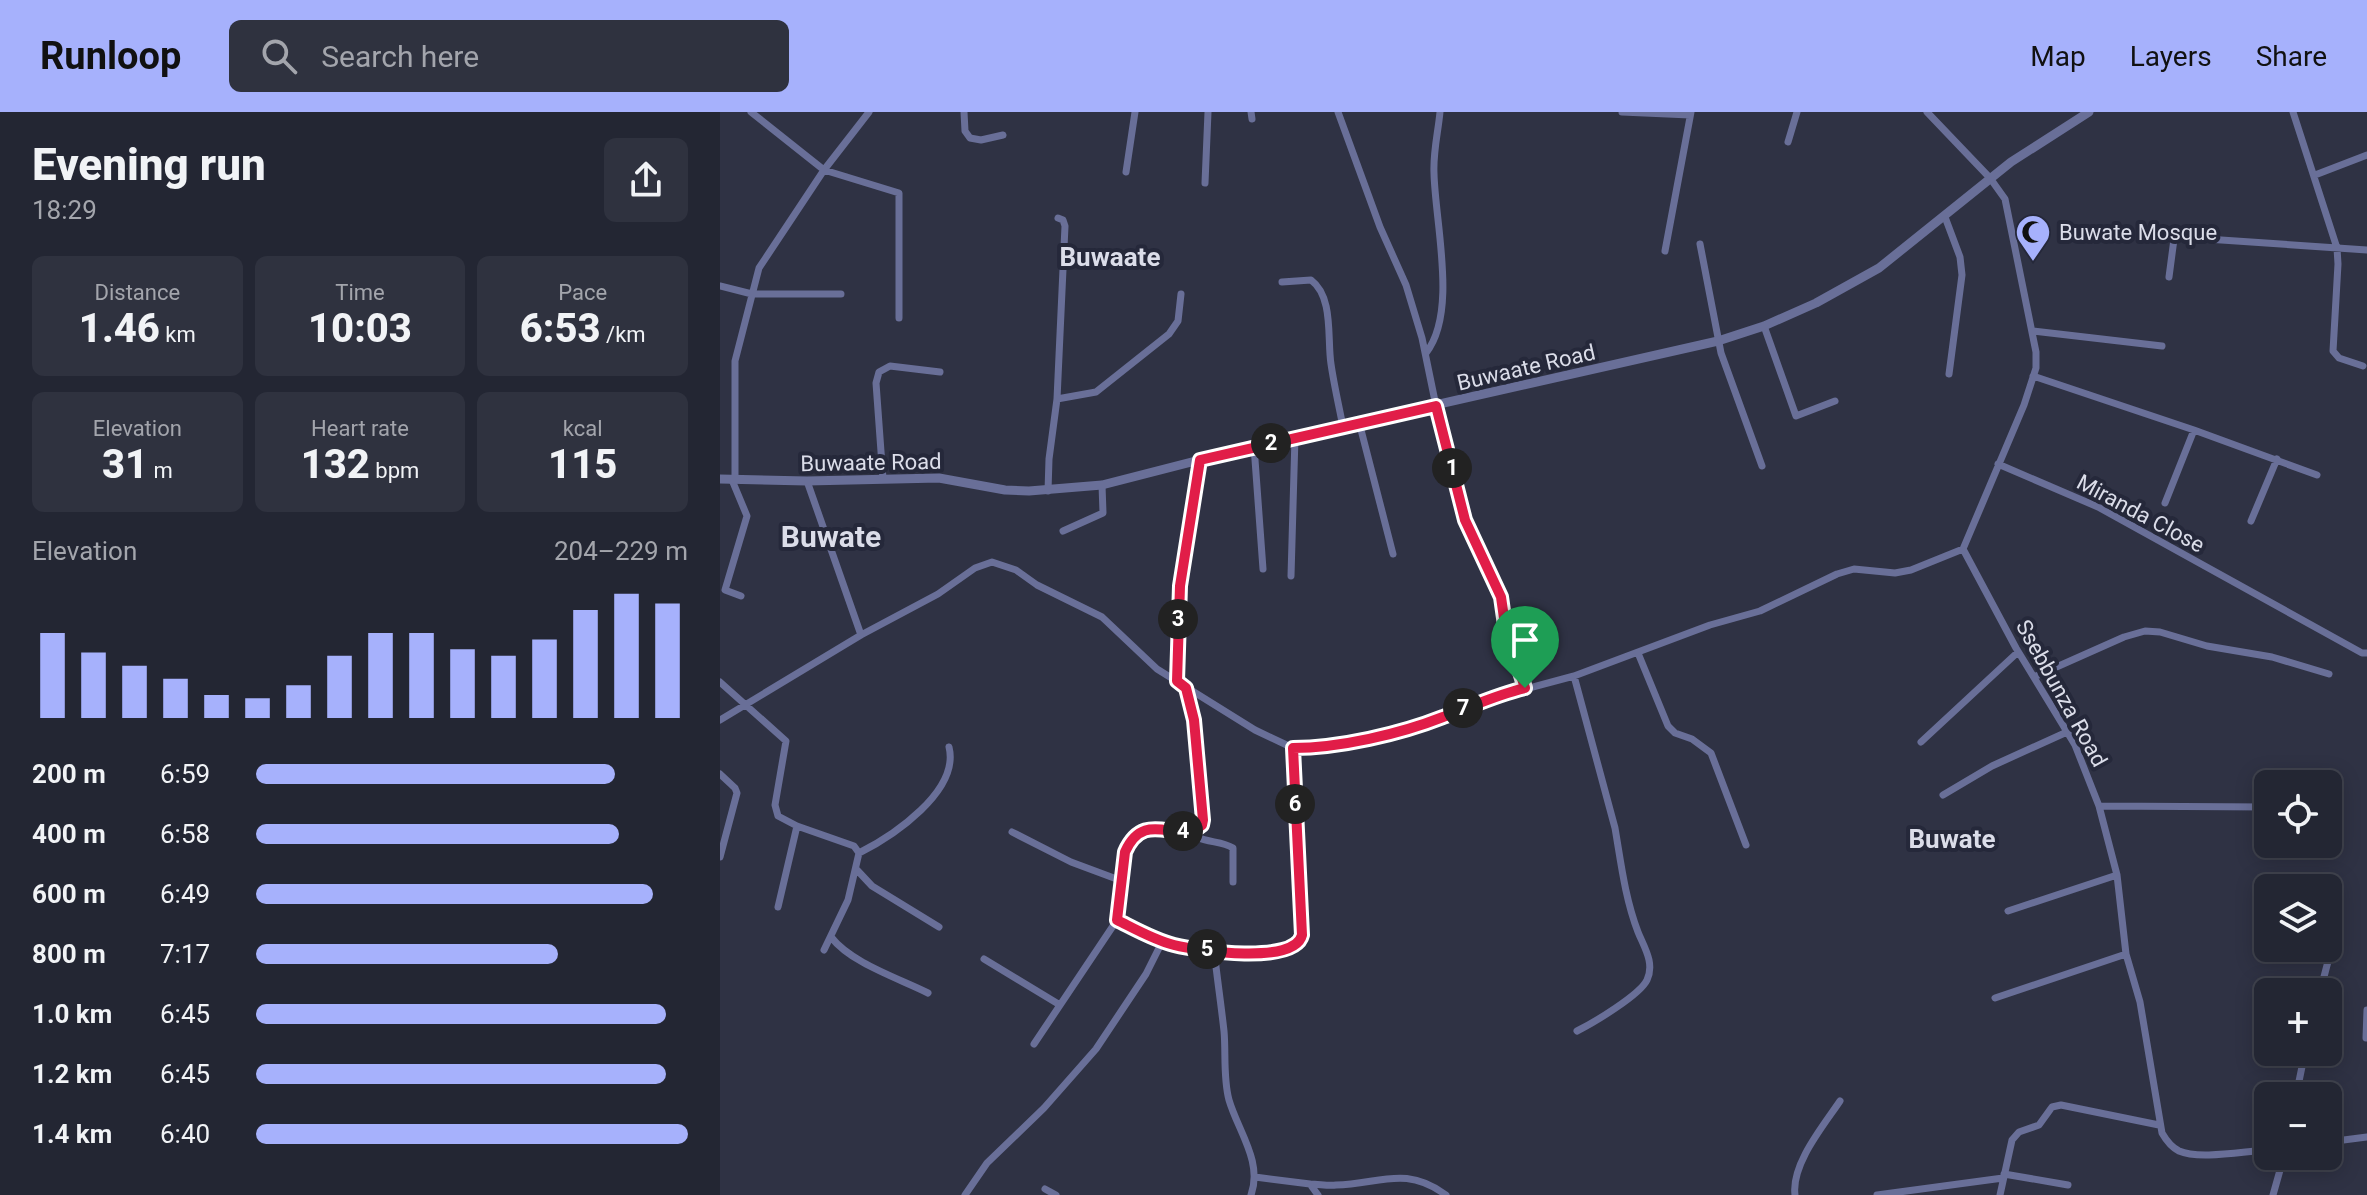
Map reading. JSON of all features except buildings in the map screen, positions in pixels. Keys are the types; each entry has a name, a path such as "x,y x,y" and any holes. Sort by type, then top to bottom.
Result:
{"street":[{"path":"751,112 824,170 899,193 899,318"},
{"path":"741,596 725,590 747,516 734,480 735,361 752,294 766,254 869,112"},
{"path":"964,112 965,131 970,138 981,140 1003,135"},
{"path":"1126,172 1135,112"},
{"path":"1205,183 1208,112"},
{"path":"1338,112 1380,227 1406,285 1426,353 1465,520 1501,597 1505,625 1525,688"},
{"path":"1426,353 1435,342 1442,291 1441,232 1434,172 1440,112"},
{"path":"1622,112 1690,113 1665,251"},
{"path":"1788,142 1797,112"},
{"path":"720,720 861,635 938,594 985,563 998,563 1102,617 1157,669 1255,730 1293,748 1334,744 1401,731 1444,717 1476,702 1574,676 1710,625 1760,611 1837,574 1854,569 1903,572 1963,549 2024,405 2036,352 2005,199 1990,178 1927,112"},
{"name":"Buwaate Road","path":"720,479 939,478 1005,490 1048,491 1102,485 1254,446 1718,341 1764,326 1816,303 1869,274 1945,217 1990,178 2089,112"},
{"path":"2293,112 2337,248 2333,351 2339,358 2363,366"},
{"path":"2315,175 2367,155"},
{"path":"1945,217 1960,257 1962,275 1949,374"},
{"path":"1048,491 1057,399 1065,226 1063,220 1058,218"},
{"path":"2169,277 2174,239 2177,237 2367,250"},
{"path":"1700,244 1718,341 1762,466"},
{"path":"1282,282 1311,280 1322,294 1330,362 1343,427"},
{"path":"720,286 752,294 841,294"},
{"path":"1057,399 1096,392 1169,334 1178,321 1181,294"},
{"path":"1764,326 1796,416 1835,401"},
{"path":"2033,331 2162,346"},
{"path":"883,479 877,377 883,368 890,366 940,372"},
{"path":"2033,376 2317,475"},
{"path":"1359,422 1393,554"},
{"path":"2165,503 2194,430"},
{"path":"1291,576 1295,437"},
{"path":"1254,446 1263,569"},
{"path":"2251,521 2277,459"},
{"path":"1177,681 1180,586 1200,460"},
{"name":"Miranda Close","path":"1998,464 2098,507 2265,602 2367,653"},
{"path":"807,481 861,635"},
{"path":"1063,531 1103,513 1102,485"},
{"name":"Ssebbunza Road","path":"1963,549 2018,652 2075,745 2099,806 2117,875 2126,954 2140,1002 2159,1125"},
{"path":"2034,677 2132,633 2145,631 2272,657 2329,674"},
{"path":"1921,742 2018,652"},
{"path":"1638,653 1668,726 1711,753 1746,845"},
{"path":"1574,676 1615,828 1616,846 1629,900 1650,962 1647,980 1639,989 1598,1020 1577,1031"},
{"path":"720,682 786,741 775,808 782,819 854,846 859,853 848,900 824,950"},
{"path":"1034,1044 1117,920 1125,852 1129,843 1152,828 1186,832 1202,825 1194,720 1186,688"},
{"path":"1943,795 1992,766 2067,732"},
{"path":"859,853 896,833 927,803 950,771 952,759 949,747"},
{"path":"1117,920 1173,944 1214,950 1269,953 1292,948 1301,940 1293,748"},
{"path":"720,774 737,793 720,857"},
{"path":"2099,806 2254,807"},
{"path":"778,907 797,826"},
{"path":"1195,830 1202,840 1233,848 1233,882"},
{"path":"1012,832 1071,862 1122,881"},
{"path":"857,870 872,886 939,927"},
{"path":"2008,911 2117,875"},
{"path":"831,937 837,945 871,966 928,993"},
{"path":"965,1195 987,1163 1044,1108 1096,1049 1146,974 1163,940"},
{"path":"1214,950 1229,1101 1242,1129 1255,1177 1251,1195"},
{"path":"1995,998 2126,954"},
{"path":"984,959 1060,1005"},
{"path":"2366,1038 2367,1010"},
{"path":"1795,1195 1796,1179 1808,1149 1840,1101"},
{"path":"2000,1195 2012,1140 2017,1133 2039,1125 2056,1105 2159,1125 2167,1142 2177,1150 2191,1154 2254,1151"},
{"path":"2342,1140 2367,1137"},
{"path":"2273,1195 2280,1170"},
{"path":"1255,1177 1336,1185 1398,1176 1418,1179 1446,1195"},
{"path":"1877,1195 2003,1176 2068,1185"},
{"path":"1310,1184 1318,1195"},
{"path":"1045,1189 1056,1195"}],"place":[{"name":"Buwate Mosque","path":"2033,263"}],"district":[{"name":"Buwaate","path":"1110,257"},
{"name":"Buwate","path":"831,537"},
{"name":"Buwate","path":"1952,839"}],"route":[{"path":"1436,406 1465,520 1501,597 1505,625 1525,688 1476,702 1444,717 1401,731 1334,744 1293,748 1302,935 1292,948 1256,953 1173,944 1117,920 1125,852 1129,843 1152,828 1192,832 1202,825 1203,820 1194,720 1186,688 1177,681 1180,586 1200,460 1436,406"}]}
